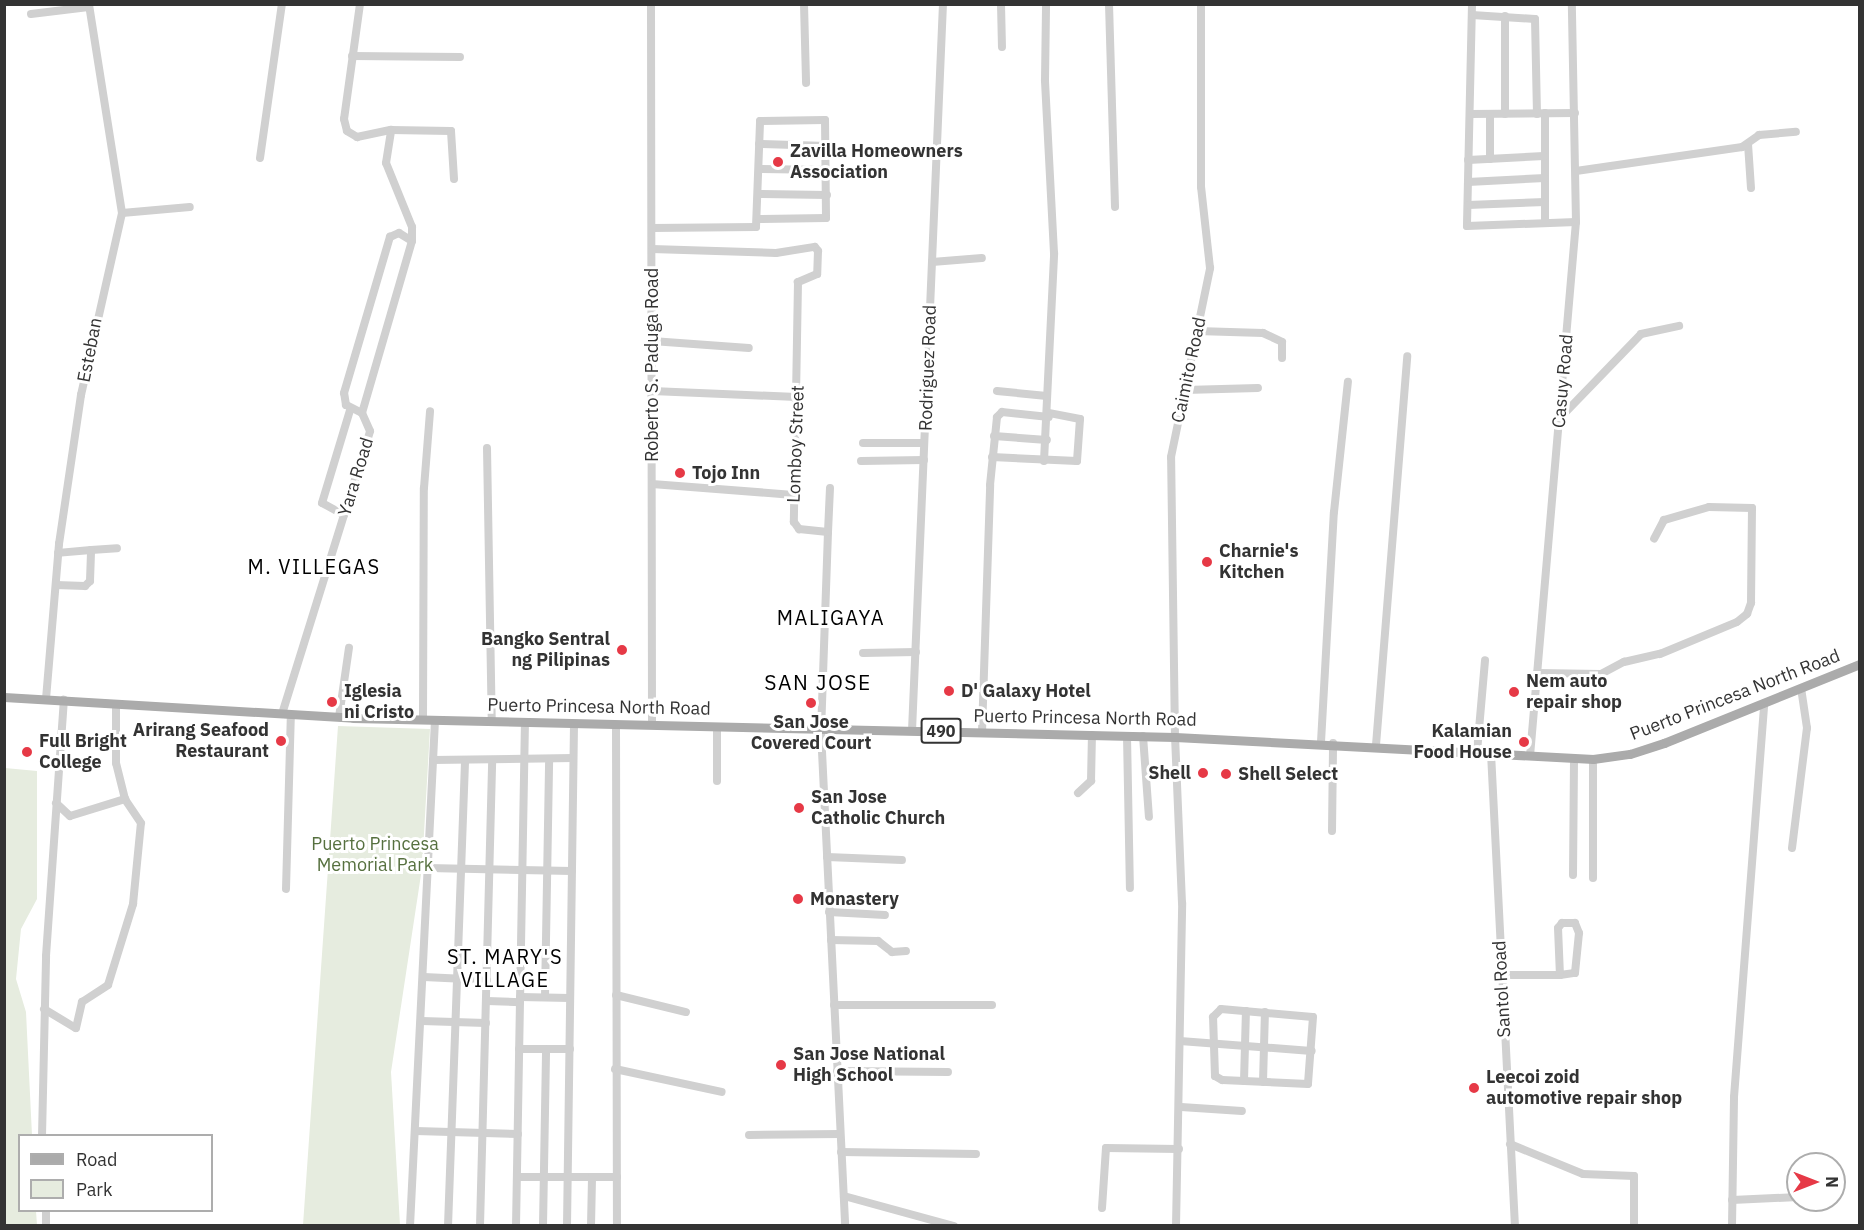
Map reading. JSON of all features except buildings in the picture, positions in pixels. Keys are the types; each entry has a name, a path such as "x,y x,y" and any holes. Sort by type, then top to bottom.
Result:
{"main road":[{"name":"Puerto Princesa North Road","path":"4,697 339,717 822,731 1175,737 1321,742 1593,759 1647,749 1860,664"}],"street":[{"path":"260,158 282,4"},
{"path":"360,4 344,119 347,131 357,137 391,130 451,130 454,179"},
{"name":"Roberto S. Paduga Road","path":"651,4 652,725"},
{"path":"804,4 806,83"},
{"name":"Rodriguez Road","path":"912,731 943,4"},
{"path":"1001,4 1002,46"},
{"path":"1044,461 1049,415 1047,396 1054,253 1045,80 1046,4"},
{"path":"1109,4 1115,207"},
{"name":"Caimito Road","path":"1176,1226 1181,1107 1182,903 1175,737 1171,457 1210,263 1201,192 1201,4"},
{"path":"1472,4 1471,114 1468,160 1469,228 1576,222"},
{"name":"Casuy Road","path":"1530,756 1576,222 1572,4"},
{"path":"31,14 89,6"},
{"name":"Esteban","path":"46,699 58,553 91,342 122,213 89,6"},
{"path":"1472,15 1535,19 1544,156 1545,222"},
{"path":"1505,16 1505,114"},
{"path":"352,56 460,57"},
{"path":"1471,114 1575,113"},
{"path":"1490,114 1490,159"},
{"path":"652,228 753,229 759,219 761,120 823,120 827,146 825,219 759,219"},
{"path":"391,130 386,163 412,228 412,241"},
{"path":"1576,171 1748,144 1759,135 1796,132"},
{"path":"759,144 827,146"},
{"path":"1748,144 1751,188"},
{"path":"1468,160 1544,156"},
{"path":"759,169 826,170"},
{"path":"1468,182 1545,178"},
{"path":"759,194 826,195"},
{"path":"1468,205 1545,202"},
{"path":"122,213 190,207"},
{"path":"344,515 322,503 350,410 344,393 390,237 399,233 412,241"},
{"name":"Yara Road","path":"286,889 286,714 371,429 362,413 412,241"},
{"name":"Lomboy Street","path":"652,249 776,253 816,248 818,274 798,282 794,495 796,527 828,532"},
{"path":"932,262 982,258"},
{"path":"1559,419 1641,334 1679,326"},
{"path":"1197,332 1263,333 1281,340 1282,358"},
{"path":"652,341 748,348"},
{"path":"1376,745 1407,356"},
{"path":"1321,742 1334,512 1348,382"},
{"path":"1185,390 1258,388"},
{"path":"652,391 797,397"},
{"path":"997,391 1047,396"},
{"path":"350,410 362,413"},
{"path":"423,720 424,488 430,411"},
{"path":"982,732 992,458 1000,412 1080,419 1079,458 1075,462 992,458"},
{"path":"994,436 1047,440"},
{"path":"863,442 924,443"},
{"path":"487,448 492,721"},
{"path":"861,461 924,460"},
{"path":"652,484 794,495"},
{"path":"830,488 822,731 845,1226"},
{"path":"1537,673 1601,674 1630,660 1660,654 1737,622 1747,614 1751,603 1752,508 1709,507 1664,519 1654,538"},
{"path":"58,553 117,548"},
{"path":"56,585 88,585 91,550"},
{"path":"339,717 349,648"},
{"path":"863,653 916,652"},
{"path":"1478,752 1485,660"},
{"path":"1792,848 1808,728 1801,688"},
{"path":"42,1134 44,1009 64,700"},
{"path":"1732,1226 1734,1097 1764,703"},
{"path":"44,1009 76,1028 82,1002 108,985 137,885 141,823 125,799 114,747 116,704"},
{"path":"410,1226 422,1021 435,720"},
{"path":"516,1226 525,722"},
{"path":"567,1226 574,724"},
{"path":"616,725 617,1226"},
{"path":"717,727 717,781"},
{"path":"1078,793 1091,781 1092,735"},
{"path":"1127,736 1130,888"},
{"path":"1143,736 1149,817"},
{"path":"1332,831 1333,743"},
{"name":"Santol Road","path":"1491,753 1515,1226"},
{"path":"433,760 492,761 573,758"},
{"path":"1573,875 1574,758"},
{"path":"1593,759 1593,878"},
{"path":"545,998 549,760"},
{"path":"448,1226 465,761"},
{"path":"480,1226 492,761"},
{"path":"56,803 70,816 125,799"},
{"path":"827,857 902,860"},
{"path":"428,868 572,871"},
{"path":"829,912 885,915"},
{"path":"1502,975 1560,975 1578,969 1579,928 1575,923 1559,926 1560,975"},
{"path":"831,940 878,941 892,952 906,951"},
{"path":"424,977 487,980"},
{"path":"616,995 686,1012"},
{"path":"487,1002 570,998"},
{"path":"834,1005 992,1005"},
{"path":"1221,1009 1246,1011 1313,1017 1308,1083 1244,1081 1215,1076 1212,1043 1214,1012 1221,1009"},
{"path":"1244,1081 1246,1011"},
{"path":"1263,1082 1265,1012"},
{"path":"422,1021 486,1023"},
{"path":"1180,1041 1312,1051"},
{"path":"519,1048 570,1049"},
{"path":"543,1226 546,1049"},
{"path":"615,1069 722,1092"},
{"path":"837,1071 948,1072"},
{"path":"1181,1107 1242,1111"},
{"path":"416,1131 518,1134"},
{"path":"749,1135 840,1134"},
{"path":"1510,1144 1583,1174 1634,1176 1634,1226"},
{"path":"1102,1208 1106,1148 1179,1149"},
{"path":"842,1152 976,1154"},
{"path":"517,1177 617,1177"},
{"path":"591,1226 592,1177"},
{"path":"844,1196 954,1226"},
{"path":"1732,1200 1786,1198"}],"green space":[{"name":"Puerto Princesa Memorial Park","path":"338,726 430,729 422,868 391,1072 400,1225 303,1225"},
{"path":"5,768 37,771 37,899 21,929 16,979 26,1012 32,1134 18,1134 18,1212 36,1212 37,1225 5,1225"}],"place":[{"name":"Zavilla Homeowners Association","path":"778,162"},
{"name":"Tojo Inn","path":"680,473"},
{"name":"Charnie's Kitchen","path":"1207,562"},
{"name":"Bangko Sentral ng Pilipinas","path":"622,650"},
{"name":"D' Galaxy Hotel","path":"949,691"},
{"name":"Nem auto repair shop","path":"1514,692"},
{"name":"Iglesia ni Cristo","path":"332,702"},
{"name":"San Jose Covered Court","path":"811,703"},
{"name":"Arirang Seafood Restaurant","path":"281,741"},
{"name":"Kalamian Food House","path":"1524,742"},
{"name":"Full Bright College","path":"27,752"},
{"name":"Shell","path":"1203,773"},
{"name":"Shell Select","path":"1226,774"},
{"name":"San Jose Catholic Church","path":"799,808"},
{"name":"Monastery","path":"798,899"},
{"name":"San Jose National High School","path":"781,1065"},
{"name":"Leecoi zoid automotive repair shop","path":"1474,1088"}],"district":[{"name":"M. VILLEGAS","path":"314,566"},
{"name":"MALIGAYA","path":"831,617"},
{"name":"SAN JOSE","path":"818,682"},
{"name":"ST. MARY'S VILLAGE","path":"505,968"}]}
